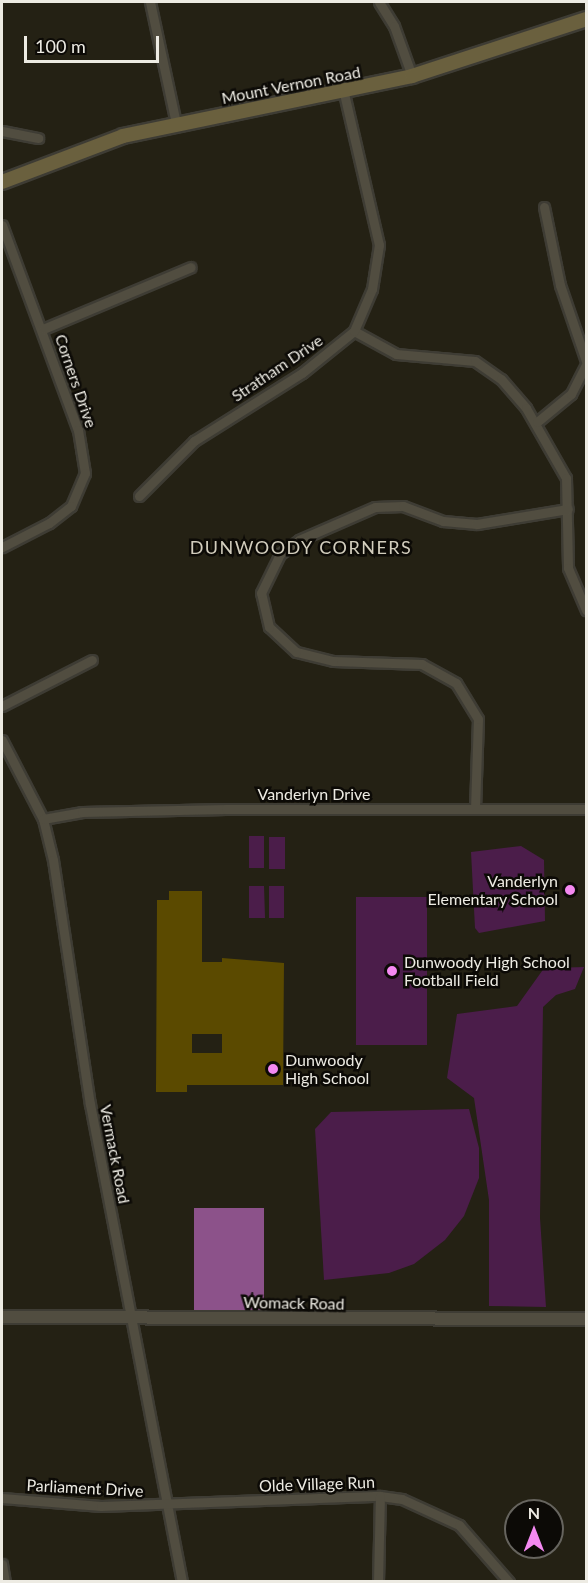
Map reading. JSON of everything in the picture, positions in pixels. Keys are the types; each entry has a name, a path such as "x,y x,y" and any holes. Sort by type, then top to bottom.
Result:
{"main road":[{"name":"Mount Vernon Road","path":"2,182 123,136 176,123 344,93 412,76 586,19"}],"street":[{"path":"150,2 176,123"},
{"path":"379,2 394,26 412,76"},
{"name":"Stratham Drive","path":"139,496 194,441 302,373 354,331 372,289 379,245 344,93"},
{"path":"2,131 38,138"},
{"path":"537,422 571,394 586,363 560,285 544,207"},
{"name":"Corners Drive","path":"2,225 43,330 78,430 85,473 71,506 50,523 2,547"},
{"path":"43,330 191,267"},
{"path":"354,331 396,354 442,355 486,366 537,422 566,478 568,568 586,609"},
{"path":"475,809 478,719 456,683 422,664 333,661 296,652 269,627 261,593 280,554 299,540 375,507 403,506 442,521 477,524 568,509"},
{"path":"2,706 92,660"},
{"name":"Vermack Road","path":"2,740 43,819 61,901 90,1104 133,1317 182,1581"},
{"name":"Vanderlyn Drive","path":"43,819 93,812 586,809"},
{"name":"Womack Road","path":"2,1317 586,1319"},
{"path":"378,1581 380,1496"},
{"name":"Olde Village Run","path":"167,1506 380,1496 429,1509 459,1525 509,1581"},
{"name":"Parliament Drive","path":"2,1498 167,1506"},
{"path":"2,1564 5,1581"}],"shaded area":[{"path":"249,836 264,836 264,868 249,868"},
{"path":"269,837 285,837 285,869 269,869"},
{"path":"521,846 544,860 545,921 479,933 475,928 471,852"},
{"path":"249,886 264,886 265,918 249,918"},
{"path":"269,886 284,886 284,918 269,918"},
{"name":"Dunwoody High School Football Field","path":"356,897 427,897 427,1045 356,1045"},
{"path":"552,957 553,968 584,967 575,989 556,995 543,1007 540,1218 546,1307 489,1306 489,1200 474,1098 447,1078 457,1014 517,1006"},
{"path":"469,1109 479,1148 479,1178 464,1216 445,1240 414,1264 389,1273 324,1280 315,1129 331,1112"},
{"path":"194,1208 264,1208 264,1310 194,1310"}],"building":[{"name":"Dunwoody High School","path":"169,891 202,891 202,962 222,962 222,958 284,963 283,1085 187,1085 187,1092 156,1092 157,900 169,900","holes":["192,1034 222,1034 222,1053 192,1053"]}],"place":[{"name":"Vanderlyn Elementary School","path":"570,890"},
{"name":"Dunwoody High School Football Field","path":"392,971"},
{"name":"Dunwoody High School","path":"273,1069"}],"district":[{"name":"DUNWOODY CORNERS","path":"301,547"}]}
